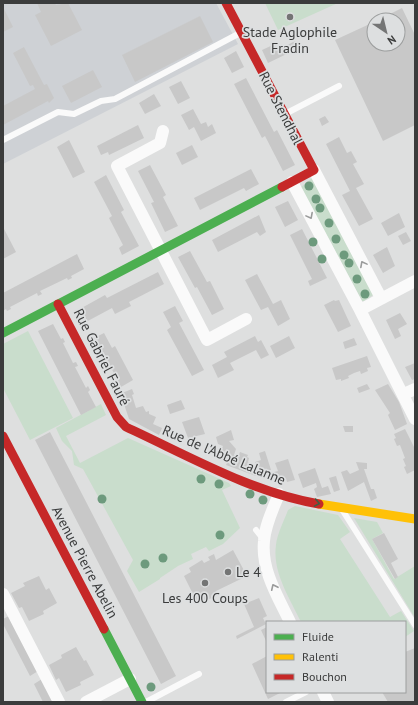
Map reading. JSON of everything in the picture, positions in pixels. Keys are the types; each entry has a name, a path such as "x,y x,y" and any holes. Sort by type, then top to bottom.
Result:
{"street":[{"name":"Rue Stendhal","path":"226,3 381,298"},
{"path":"163,131 160,143 116,166 207,340 246,320"},
{"path":"3,332 314,170"},
{"path":"292,182 404,394 415,419"},
{"path":"360,310 415,281"},
{"name":"Rue Gabriel Fauré","path":"58,304 121,424"},
{"path":"404,394 415,389"},
{"name":"Rue de l'Abbé Lalanne","path":"121,424 132,431 242,480 279,494 341,508 415,519"},
{"name":"Avenue Pierre Abelin","path":"3,436 142,702"},
{"path":"279,494 266,528 264,540 265,565 290,621"},
{"path":"3,594 59,702"},
{"path":"86,702 130,679"},
{"path":"324,693 328,702"}],"lane":[{"path":"3,140 58,112 74,114 101,101 115,99 242,33"},
{"path":"284,114 339,86"},
{"path":"341,508 415,625"},
{"path":"256,530 264,540"},
{"path":"146,702 199,674"},
{"path":"286,702 304,693"}],"shaded area":[{"path":"3,3 216,3 238,44 3,164"}],"green space":[{"name":"Stade Aglophile Fradin","path":"265,3 338,3 278,30"},
{"path":"312,178 373,295 364,301 362,301 301,187"},
{"path":"28,331 73,418 30,440 3,388 3,344"},
{"path":"101,404 106,415 66,436 80,463 128,438 229,483 231,486 222,490 240,528 223,544 209,551 206,547 191,554 193,559 178,566 139,592 127,571 133,560 83,469 74,465 72,451 62,441 56,428"},
{"path":"295,506 338,515 350,532 340,539 390,617 401,611 414,631 406,636 406,621 300,621 287,595 279,575 275,555 277,541 288,510"},
{"path":"354,518 377,522 383,533 372,539 394,579 415,566 415,618"}],"building":[{"path":"37,3 55,3 56,5 68,3 82,30 51,46 35,15 41,12"},
{"path":"3,7 13,27 3,32"},
{"path":"402,8 404,12 394,12"},
{"path":"200,16 213,42 135,82 122,55"},
{"path":"406,16 415,35 415,125 383,141 335,40 366,26 366,52 406,52"},
{"path":"295,41 299,48 268,63 262,50 275,44 278,50"},
{"path":"24,47 44,85 47,84 54,98 49,103 48,101 3,125 3,106 35,89 33,85 30,86 13,53"},
{"path":"236,51 244,67 232,73 224,58"},
{"path":"93,70 102,87 71,103 62,86"},
{"path":"246,78 274,132 277,130 295,165 283,171 265,136 262,138 234,84"},
{"path":"181,81 190,98 178,104 169,87"},
{"path":"154,94 161,106 145,114 139,103"},
{"path":"193,109 201,124 206,122 208,127 212,124 216,133 201,141 194,127 189,130 181,115"},
{"path":"325,116 329,122 322,126 319,119"},
{"path":"138,125 144,138 109,155 108,152 101,155 97,146"},
{"path":"339,137 347,153 351,151 357,162 353,164 364,184 356,188 373,219 359,226 342,195 350,191 326,144"},
{"path":"69,140 85,172 73,178 57,147"},
{"path":"192,145 198,157 182,165 176,153"},
{"path":"150,165 166,195 163,197 178,226 165,232 151,203 154,202 138,171"},
{"path":"251,169 259,184 246,191 244,188 200,210 194,198"},
{"path":"106,175 124,210 121,212 139,246 122,255 119,248 123,245 109,218 112,216 94,182"},
{"path":"288,201 298,220 285,227 275,207"},
{"path":"399,213 405,227 388,236 381,223"},
{"path":"259,215 266,232 260,236 257,232 218,252 212,240"},
{"path":"3,227 16,252 3,259"},
{"path":"302,229 327,278 310,286 308,281 312,279 290,235"},
{"path":"406,232 411,241 403,245 398,236"},
{"path":"387,247 395,266 383,273 373,255"},
{"path":"190,251 207,282 210,281 224,309 212,315 197,287 195,288 178,257"},
{"path":"77,254 84,269 71,276 72,278 68,280 67,278 40,291 42,294 38,296 37,293 10,307 11,309 7,311 6,309 3,311 3,293"},
{"path":"158,272 164,284 129,302 131,306 115,314 112,308 84,323 78,310 105,295 107,298"},
{"path":"257,274 273,304 281,300 290,319 278,326 268,307 261,310 245,280"},
{"path":"334,300 339,300 351,326 338,332 324,305"},
{"path":"175,306 183,321 179,323 204,370 192,376 167,330 171,327 163,312"},
{"path":"400,313 407,324 398,329 401,336 395,339 386,320"},
{"path":"53,324 61,339 63,338 65,342 63,343 73,363 76,362 78,366 75,367 86,388 88,386 90,390 88,392 96,407 81,415 38,331"},
{"path":"104,333 112,348 115,346 133,380 121,387 103,352 100,354 92,339"},
{"path":"255,336 258,342 261,340 269,355 261,359 256,350 230,363 234,370 218,378 212,365 227,357 224,352"},
{"path":"289,336 295,348 276,358 270,346"},
{"path":"354,338 357,345 345,349 343,342"},
{"path":"367,356 371,367 367,368 368,371 361,374 360,371 354,373 348,376 349,378 341,381 341,379 336,380 332,368"},
{"path":"415,363 415,379 412,380 405,367"},
{"path":"367,384 370,389 359,393 357,388"},
{"path":"388,384 399,402 407,424 395,430 388,415 390,413 375,390"},
{"path":"132,389 134,394 132,395 136,408 143,406 146,412 149,411 149,414 156,417 153,424 162,428 159,435 129,419 122,398 122,393"},
{"path":"181,400 185,409 170,414 167,405"},
{"path":"199,417 205,434 188,438 182,422"},
{"path":"343,426 353,426 353,432 345,432"},
{"path":"405,429 415,449 415,470 407,474 403,459 405,458 400,445 397,446 394,439 396,438 394,434"},
{"path":"231,430 234,440 229,441 236,449 234,455 238,457 240,452 248,455 248,462 252,464 256,476 226,465 231,454 221,450 223,446 218,444 216,437"},
{"path":"50,432 176,676 161,684 35,440"},
{"path":"265,451 271,470 259,474 255,462 261,460 259,453"},
{"path":"288,459 295,480 287,482 286,478 277,481 274,472 278,471 275,463"},
{"path":"356,462 367,463 367,469 364,469 371,489 374,489 377,498 371,501 364,482 348,491 341,472 347,470 350,474 359,470"},
{"path":"315,468 322,488 328,486 331,494 317,497 314,489 317,487 316,483 303,488 298,474"},
{"path":"336,476 340,490 334,492 329,478"},
{"path":"384,533 398,559 391,563 398,577 395,579 372,539"},
{"name":"Le 4","path":"233,550 247,576 216,591 218,595 203,602 201,599 197,602 184,576 191,572 189,568 202,560 204,563 210,560 208,557 214,554 216,560"},
{"path":"39,576 46,590 49,588 57,603 43,611 44,614 29,621 22,607 19,608 11,593 25,586 23,583"},
{"path":"259,598 267,616 263,618 266,624 237,639 236,636 254,627 244,604"},
{"path":"9,616 38,671 30,676 3,624 3,619"},
{"path":"266,628 266,641 261,630"},
{"path":"76,647 84,661 86,660 94,675 80,682 81,685 66,692 59,678 56,680 49,665 62,658 61,655"},
{"path":"415,648 415,702 388,702 383,693 406,693 406,652"},
{"path":"266,657 266,693 280,693 268,699 252,664"},
{"path":"42,679 54,702 43,702 34,684"}],"traffic: fast":[{"path":"3,333 282,187"},
{"path":"104,629 142,702"}],"traffic: slow":[{"path":"319,504 415,519"}],"traffic: jam":[{"path":"226,3 314,170 282,187"},
{"path":"58,304 117,417 126,427 196,461 245,482 294,499 319,504"},
{"path":"3,436 104,629"}],"place":[{"name":"Stade Aglophile Fradin","path":"290,17"},
{"name":"Le 4","path":"228,572"},
{"name":"Les 400 Coups","path":"205,583"}]}
